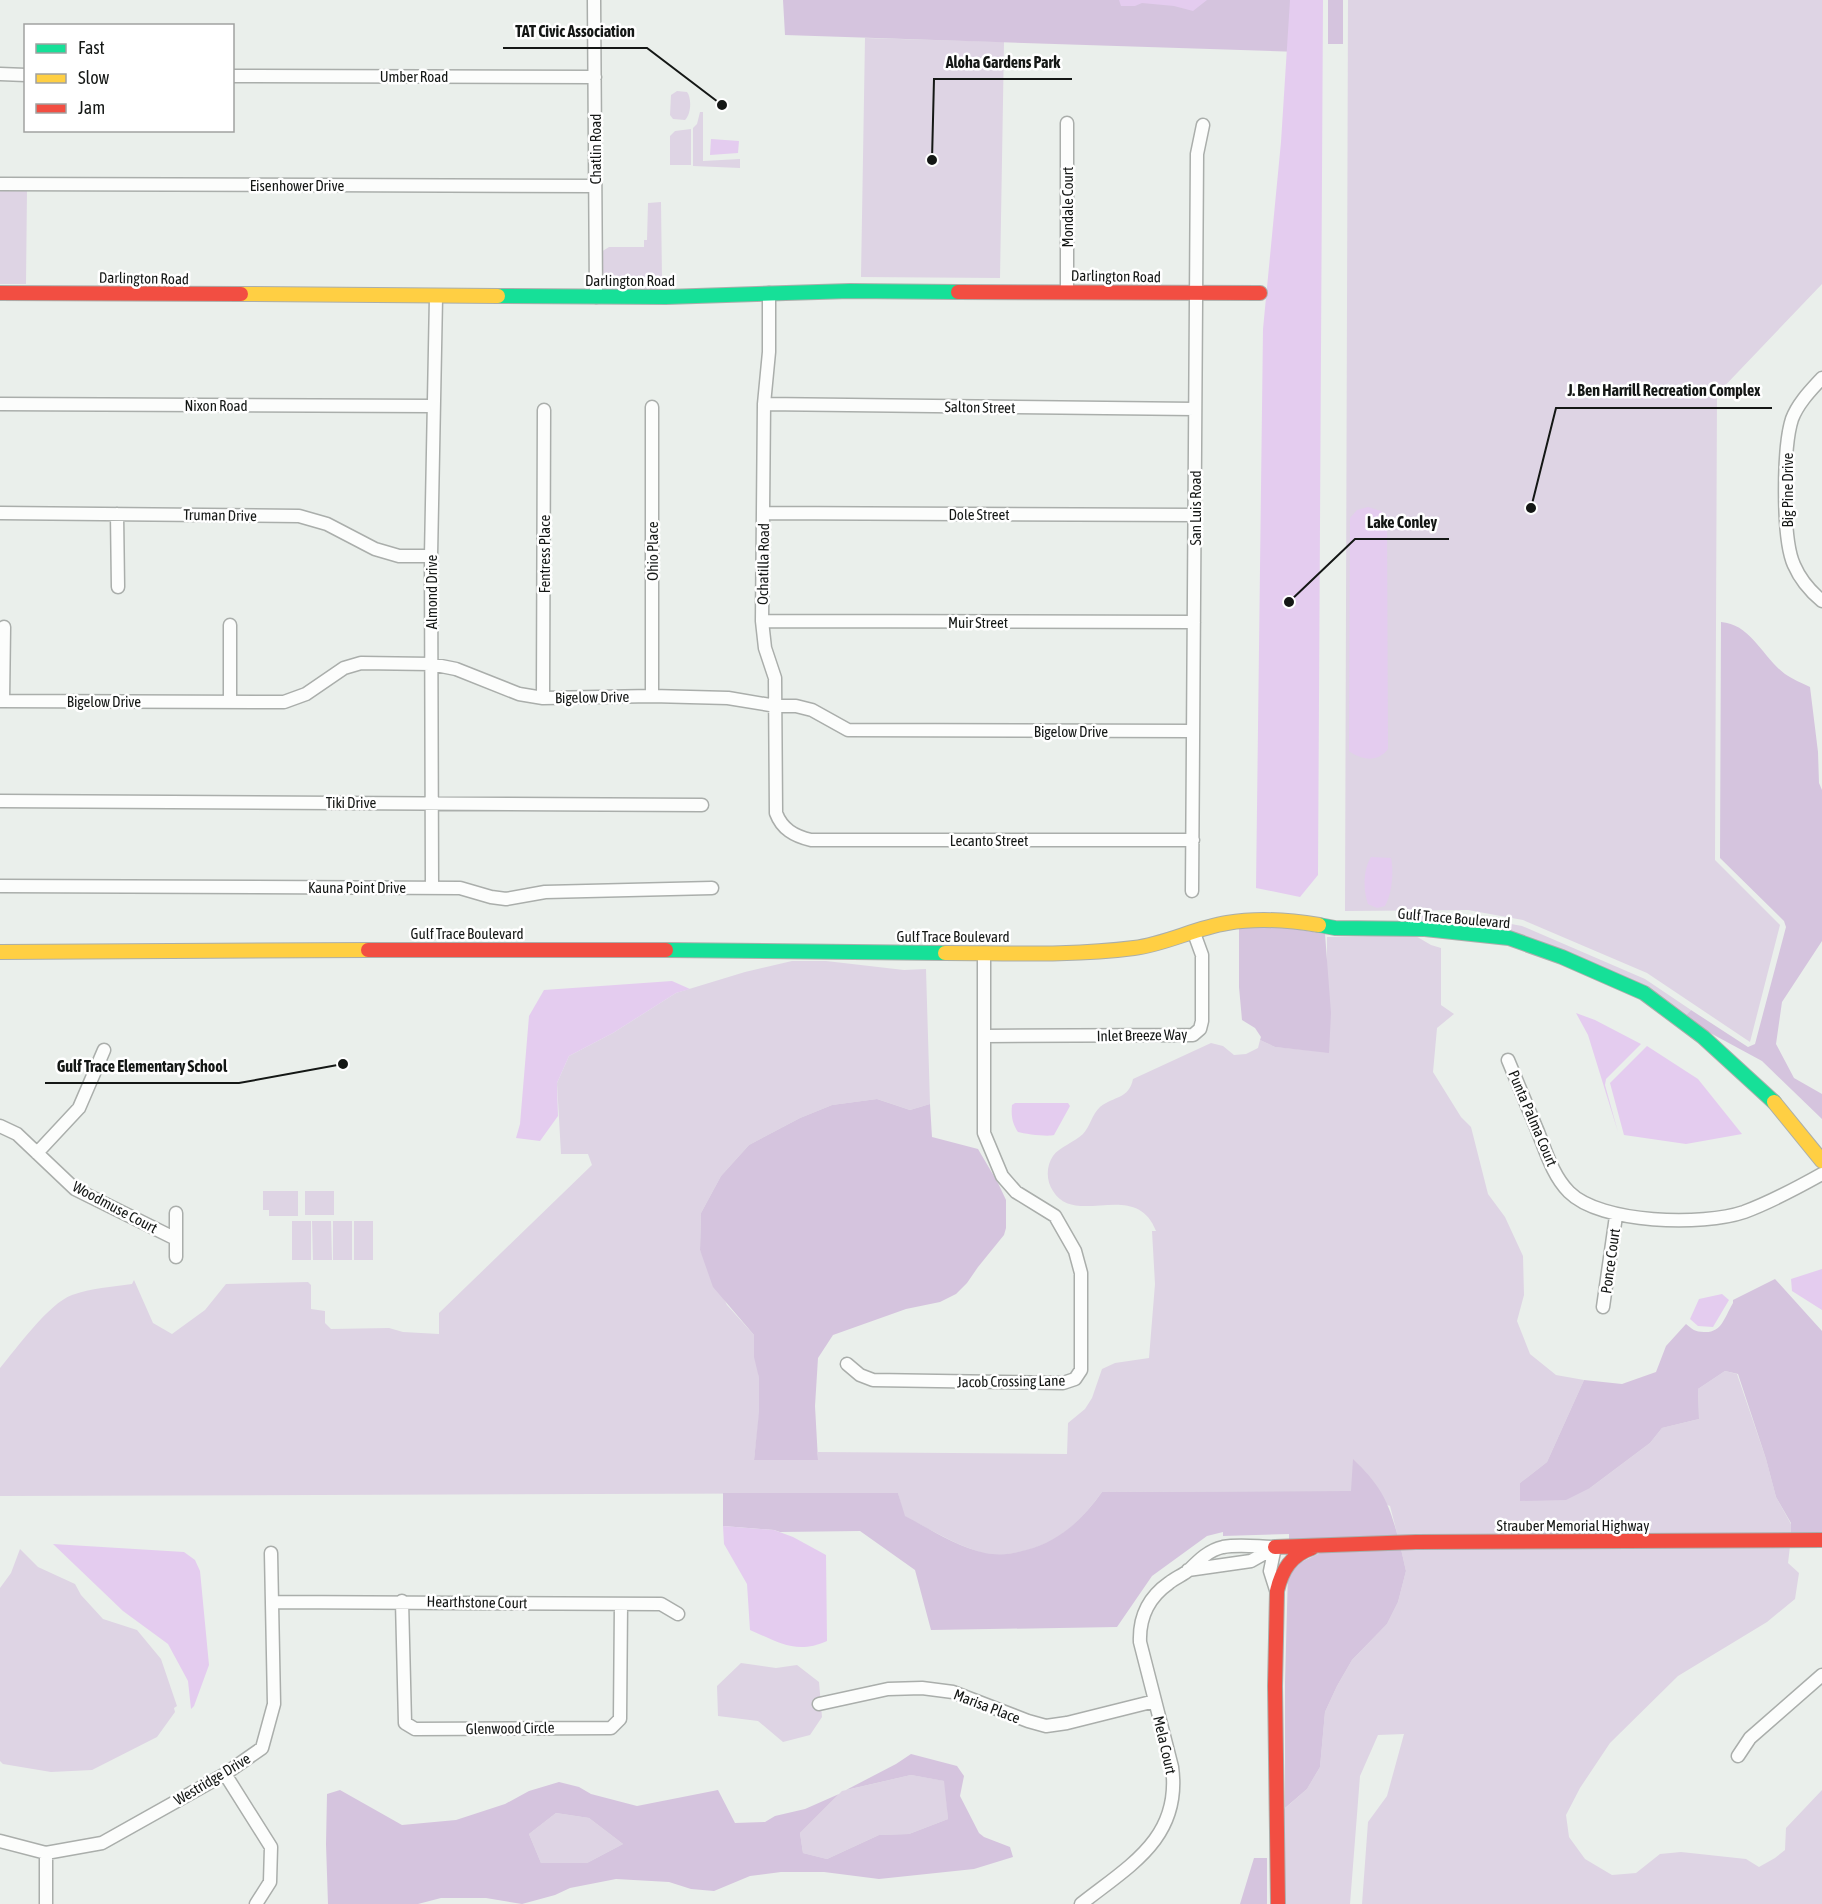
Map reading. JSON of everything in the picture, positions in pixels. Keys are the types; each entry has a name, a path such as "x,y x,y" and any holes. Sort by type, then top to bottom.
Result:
{"street":[{"name":"Chatlin Road","path":"594,0 596,297"},
{"path":"0,74 24,75"},
{"name":"Umber Road","path":"234,76 595,77"},
{"name":"Mondale Court","path":"1067,123 1067,292"},
{"name":"San Luis Road","path":"1192,891 1197,154 1203,125"},
{"name":"Eisenhower Drive","path":"0,184 595,186"},
{"name":"Darlington Road","path":"0,293 724,297 769,293 1260,293"},
{"name":"Ochatilla Road","path":"769,293 769,352 764,404 762,621 765,648 775,678 776,813 780,824 787,830"},
{"name":"Almond Drive","path":"432,888 431,664 436,297"},
{"name":"Big Pine Drive","path":"1822,378 1800,405 1789,432 1786,530 1793,564 1809,589 1822,601"},
{"name":"Nixon Road","path":"0,404 433,406"},
{"name":"Salton Street","path":"764,404 1196,409"},
{"name":"Ohio Place","path":"652,407 652,696"},
{"name":"Fentress Place","path":"543,698 544,410"},
{"name":"Truman Drive","path":"0,513 299,516 327,524 383,551 399,556 432,556"},
{"name":"Dole Street","path":"764,513 1195,515"},
{"path":"117,514 118,587"},
{"name":"Muir Street","path":"762,621 1194,622"},
{"path":"230,625 230,702"},
{"path":"1,701 4,627"},
{"name":"Bigelow Drive","path":"1,701 285,702 306,694 344,668 361,663 431,664 456,669 519,694 543,698 652,696 728,698 812,710 848,730 1193,731"},
{"name":"Tiki Drive","path":"0,801 702,805"},
{"name":"Lecanto Street","path":"787,830 799,837 811,840 1193,840"},
{"name":"Kauna Point Drive","path":"0,886 460,888 506,899 544,892 712,888"},
{"name":"Gulf Trace Boulevard","path":"0,952 504,949 984,953 1107,951 1158,944 1225,923 1249,920 1300,922 1335,928 1425,929 1509,938 1562,957 1644,993 1703,1037 1778,1106 1822,1159"},
{"name":"Inlet Breeze Way","path":"985,1036 1193,1035 1200,1029 1202,1021 1202,955 1194,933"},
{"name":"Jacob Crossing Lane","path":"847,1364 860,1375 873,1380 1063,1383 1075,1379 1081,1370 1081,1273 1075,1251 1055,1216 1016,1192 1002,1176 984,1133 984,953"},
{"path":"37,1153 79,1108 104,1050"},
{"name":"Punta Palma Court","path":"1508,1060 1552,1168 1568,1192 1591,1208 1616,1215 1671,1220 1708,1219 1743,1212 1786,1194 1822,1174"},
{"name":"Woodmuse Court","path":"0,1126 17,1134 75,1189 176,1239"},
{"path":"176,1214 176,1257"},
{"name":"Ponce Court","path":"1603,1307 1616,1215"},
{"name":"Strauber Memorial Highway","path":"1275,1547 1822,1540"},
{"name":"Strauber Memorial Highway","path":"1278,1904 1275,1686 1277,1590 1283,1570 1292,1557 1305,1550 1323,1545"},
{"name":"Mela Court","path":"1081,1904 1147,1852 1159,1837 1170,1812 1173,1776 1142,1650 1141,1625 1147,1606 1168,1583 1200,1559 1224,1547 1275,1547"},
{"path":"1251,1561 1263,1565 1270,1571 1275,1547"},
{"name":"Mela Court","path":"1188,1570 1251,1561 1275,1547"},
{"name":"Westridge Drive","path":"46,1853 102,1843 225,1774 262,1748 274,1704 271,1553"},
{"name":"Strauber Memorial Highway","path":"1270,1571 1277,1590"},
{"name":"Hearthstone Court","path":"273,1602 661,1604 678,1614"},
{"name":"Glenwood Circle","path":"402,1602 405,1723 415,1729 611,1728 620,1719 621,1604"},
{"path":"1738,1756 1750,1738 1822,1676"},
{"name":"Marisa Place","path":"819,1704 888,1689 922,1688 953,1692 1046,1726 1155,1701"},
{"path":"225,1774 271,1847 270,1882 256,1904"},
{"path":"0,1841 46,1853 46,1904"}],"shaded area":[{"path":"783,0 1297,0 1300,52 785,35"},
{"path":"1119,0 1207,0 1193,11 1174,6 1142,3 1135,6 1121,6"},
{"path":"1290,0 1323,0 1318,875 1300,897 1256,888 1263,329 1281,142"},
{"path":"1328,0 1343,0 1343,44 1328,44"},
{"path":"1348,0 1822,0 1822,284 1717,394 1715,860 1780,925 1750,1042 1647,973 1523,920 1468,910 1345,911"},
{"path":"865,38 1004,42 1000,278 861,277"},
{"path":"677,91 687,92 690,98 690,111 685,120 673,119 670,115 671,95"},
{"path":"700,112 703,112 703,161 740,159 740,168 693,166 693,128 697,124"},
{"path":"691,129 691,165 670,165 670,136 675,131"},
{"path":"711,139 739,141 738,153 710,155"},
{"path":"0,189 27,190 26,284 0,284"},
{"path":"661,202 662,279 657,290 607,290 601,283 601,252 609,247 644,247 644,240 647,240 648,203"},
{"path":"1368,507 1381,511 1387,516 1388,749 1379,756 1369,759 1349,751 1350,518 1357,510"},
{"path":"1721,622 1741,629 1785,674 1810,687 1818,752 1819,783 1822,790 1822,941 1782,1002 1776,1044 1794,1078 1822,1094 1822,1119 1762,1061 1701,1028 1685,1016 1691,1010 1748,1047 1755,1044 1786,927 1784,921 1720,858"},
{"path":"1371,857 1391,858 1392,864 1392,883 1389,895 1385,906 1377,908 1368,904 1365,893 1365,874"},
{"path":"1403,916 1468,916 1522,926 1645,979 1691,1010 1685,1016 1564,951 1403,924"},
{"path":"1276,926 1325,934 1331,1013 1329,1053 1275,1047 1260,1040 1261,1037 1255,1028 1242,1020 1239,987 1239,928"},
{"path":"1414,935 1441,948 1441,1005 1454,1014 1437,1028 1433,1072 1461,1117 1471,1127 1488,1194 1505,1217 1523,1256 1524,1295 1517,1321 1530,1354 1556,1375 1584,1380 1547,1462 1520,1483 1590,1488 1650,1443 1662,1428 1699,1419 1698,1389 1725,1371 1737,1374 1766,1459 1776,1497 1791,1524 1791,1534 1398,1537 1390,1506 1352,1491 1102,1492 1086,1512 1059,1536 1037,1547 999,1555 983,1553 962,1546 904,1516 898,1493 0,1496 0,1368 33,1327 63,1300 87,1291 132,1284 134,1280 153,1323 172,1334 205,1310 226,1284 308,1282 311,1285 311,1309 325,1311 325,1323 331,1329 389,1328 403,1332 439,1334 439,1313 592,1165 588,1154 561,1154 557,1083 569,1056 613,1033 676,993 745,972 792,961 826,961 904,970 926,969 930,1104 910,1110 877,1099 832,1105 800,1118 749,1145 721,1176 701,1213 700,1250 727,1305 754,1335 760,1398 754,1460 818,1460 818,1452 1067,1454 1068,1423 1085,1409 1092,1398 1102,1369 1115,1363 1149,1358 1155,1284 1152,1231 1156,1231 1147,1216 1135,1208 1120,1205 1076,1205 1063,1201 1049,1183 1048,1169 1053,1156 1083,1134 1097,1110 1105,1103 1124,1094 1133,1079 1211,1043 1223,1046 1234,1055 1246,1054 1258,1048 1260,1040 1275,1047 1327,1052 1327,937"},
{"path":"672,981 690,989 676,993 613,1033 569,1056 557,1083 558,1116 540,1141 516,1138 520,1124 529,1016 544,990"},
{"path":"1576,1013 1595,1020 1641,1044 1606,1079 1605,1085 1618,1132 1588,1035"},
{"path":"1647,1046 1698,1079 1742,1134 1686,1144 1624,1135 1610,1083"},
{"path":"877,1099 910,1110 930,1104 932,1137 978,1149 1006,1200 1004,1235 956,1294 940,1302 906,1309 833,1335 818,1358 815,1406 818,1460 754,1460 759,1412 759,1378 754,1357 754,1335 713,1287 700,1250 701,1213 721,1176 749,1145 800,1118 832,1105"},
{"path":"1015,1103 1068,1103 1070,1106 1054,1135 1042,1135 1018,1132 1012,1116 1012,1105"},
{"path":"263,1191 298,1191 298,1216 269,1216 269,1210 263,1210"},
{"path":"305,1191 334,1191 334,1215 305,1215"},
{"path":"292,1221 311,1221 311,1260 292,1260"},
{"path":"312,1221 331,1221 332,1260 313,1260"},
{"path":"333,1221 352,1221 352,1260 333,1260"},
{"path":"354,1221 373,1221 373,1260 354,1260"},
{"path":"1822,1269 1822,1310 1792,1291 1791,1279"},
{"path":"1775,1279 1822,1331 1822,1534 1791,1534 1791,1523 1776,1497 1738,1374 1725,1371 1698,1389 1699,1419 1662,1428 1650,1443 1590,1488 1566,1500 1520,1501 1520,1483 1547,1462 1584,1380 1622,1384 1656,1372 1666,1346 1686,1324 1698,1331 1715,1330 1725,1319 1733,1300"},
{"path":"1722,1294 1729,1300 1713,1327 1698,1326 1690,1319 1699,1299"},
{"path":"1353,1459 1382,1494 1391,1513 1398,1537 1289,1539 1289,1534 1223,1536 1223,1532 1207,1536 1152,1576 1117,1627 931,1630 915,1570 860,1531 780,1532 723,1526 723,1493 898,1493 905,1516 964,1547 985,1553 1006,1554 1038,1546 1060,1535 1086,1512 1102,1492 1351,1491"},
{"path":"723,1526 774,1530 793,1537 826,1555 827,1641 806,1647 796,1647 750,1630 747,1584 724,1544"},
{"path":"53,1544 184,1552 195,1560 200,1571 209,1665 191,1709 188,1681 168,1644 123,1611"},
{"path":"1790,1546 1788,1563 1799,1573 1795,1599 1767,1622 1678,1676 1610,1743 1580,1788 1566,1815 1569,1837 1585,1859 1612,1875 1636,1873 1660,1854 1681,1852 1746,1859 1759,1867 1785,1850 1786,1828 1822,1790 1822,1904 1362,1904 1368,1822 1387,1796 1404,1734 1378,1735 1360,1776 1350,1904 1284,1904 1283,1810 1307,1789 1320,1767 1325,1712 1337,1686 1352,1660 1387,1624 1398,1602 1406,1571 1401,1549"},
{"path":"20,1549 38,1567 75,1584 81,1595 103,1619 137,1630 161,1659 177,1706 157,1737 92,1770 51,1772 3,1764 0,1761 0,1588 11,1573"},
{"path":"1401,1549 1406,1571 1398,1602 1387,1624 1352,1660 1337,1686 1325,1712 1320,1767 1307,1789 1285,1808 1288,1572 1291,1567 1324,1551"},
{"path":"741,1663 776,1668 797,1665 819,1682 822,1717 810,1735 783,1742 758,1721 718,1716 717,1686"},
{"path":"911,1754 957,1766 964,1776 960,1796 979,1833 1010,1847 1013,1857 974,1869 879,1879 824,1872 781,1872 750,1876 714,1891 691,1889 669,1882 616,1879 570,1888 555,1895 522,1904 486,1898 441,1898 418,1904 328,1904 327,1794 340,1790 402,1825 456,1820 505,1804 529,1791 559,1782 579,1787 591,1794 637,1806 718,1790 735,1823 765,1822 775,1816 805,1809 839,1794 800,1833 803,1853 827,1859 879,1835 909,1834 948,1819 944,1781 911,1775 846,1790","holes":["556,1813 589,1818 623,1844 587,1863 541,1863 529,1834"]},
{"path":"911,1775 945,1781 948,1819 909,1834 879,1835 827,1859 803,1853 800,1833 842,1791"},
{"path":"556,1813 589,1818 623,1844 587,1863 541,1863 529,1834"},
{"path":"1254,1858 1267,1858 1267,1904 1240,1904"}],"traffic: fast":[{"path":"498,296 666,297 850,291 958,292"},
{"path":"1319,925 1335,928 1425,929 1509,938 1562,957 1644,993 1703,1037 1774,1102"},
{"path":"666,950 945,953"}],"traffic: slow":[{"path":"241,294 498,296"},
{"path":"945,953 1040,954 1111,951 1146,946 1203,928 1238,921 1273,920 1319,925"},
{"path":"0,952 368,950"},
{"path":"1774,1102 1822,1161"}],"traffic: jam":[{"path":"958,292 1260,293"},
{"path":"0,293 241,294"},
{"path":"368,950 666,950"},
{"path":"1275,1547 1416,1542 1822,1540"},
{"path":"1278,1904 1275,1686 1277,1591 1282,1576 1293,1559 1312,1548"}],"place":[{"name":"TAT Civic Association","path":"722,105"},
{"name":"Aloha Gardens Park","path":"932,160"},
{"name":"J. Ben Harrill Recreation Complex","path":"1531,508"},
{"name":"Lake Conley","path":"1289,602"},
{"name":"Gulf Trace Elementary School","path":"343,1064"}]}
